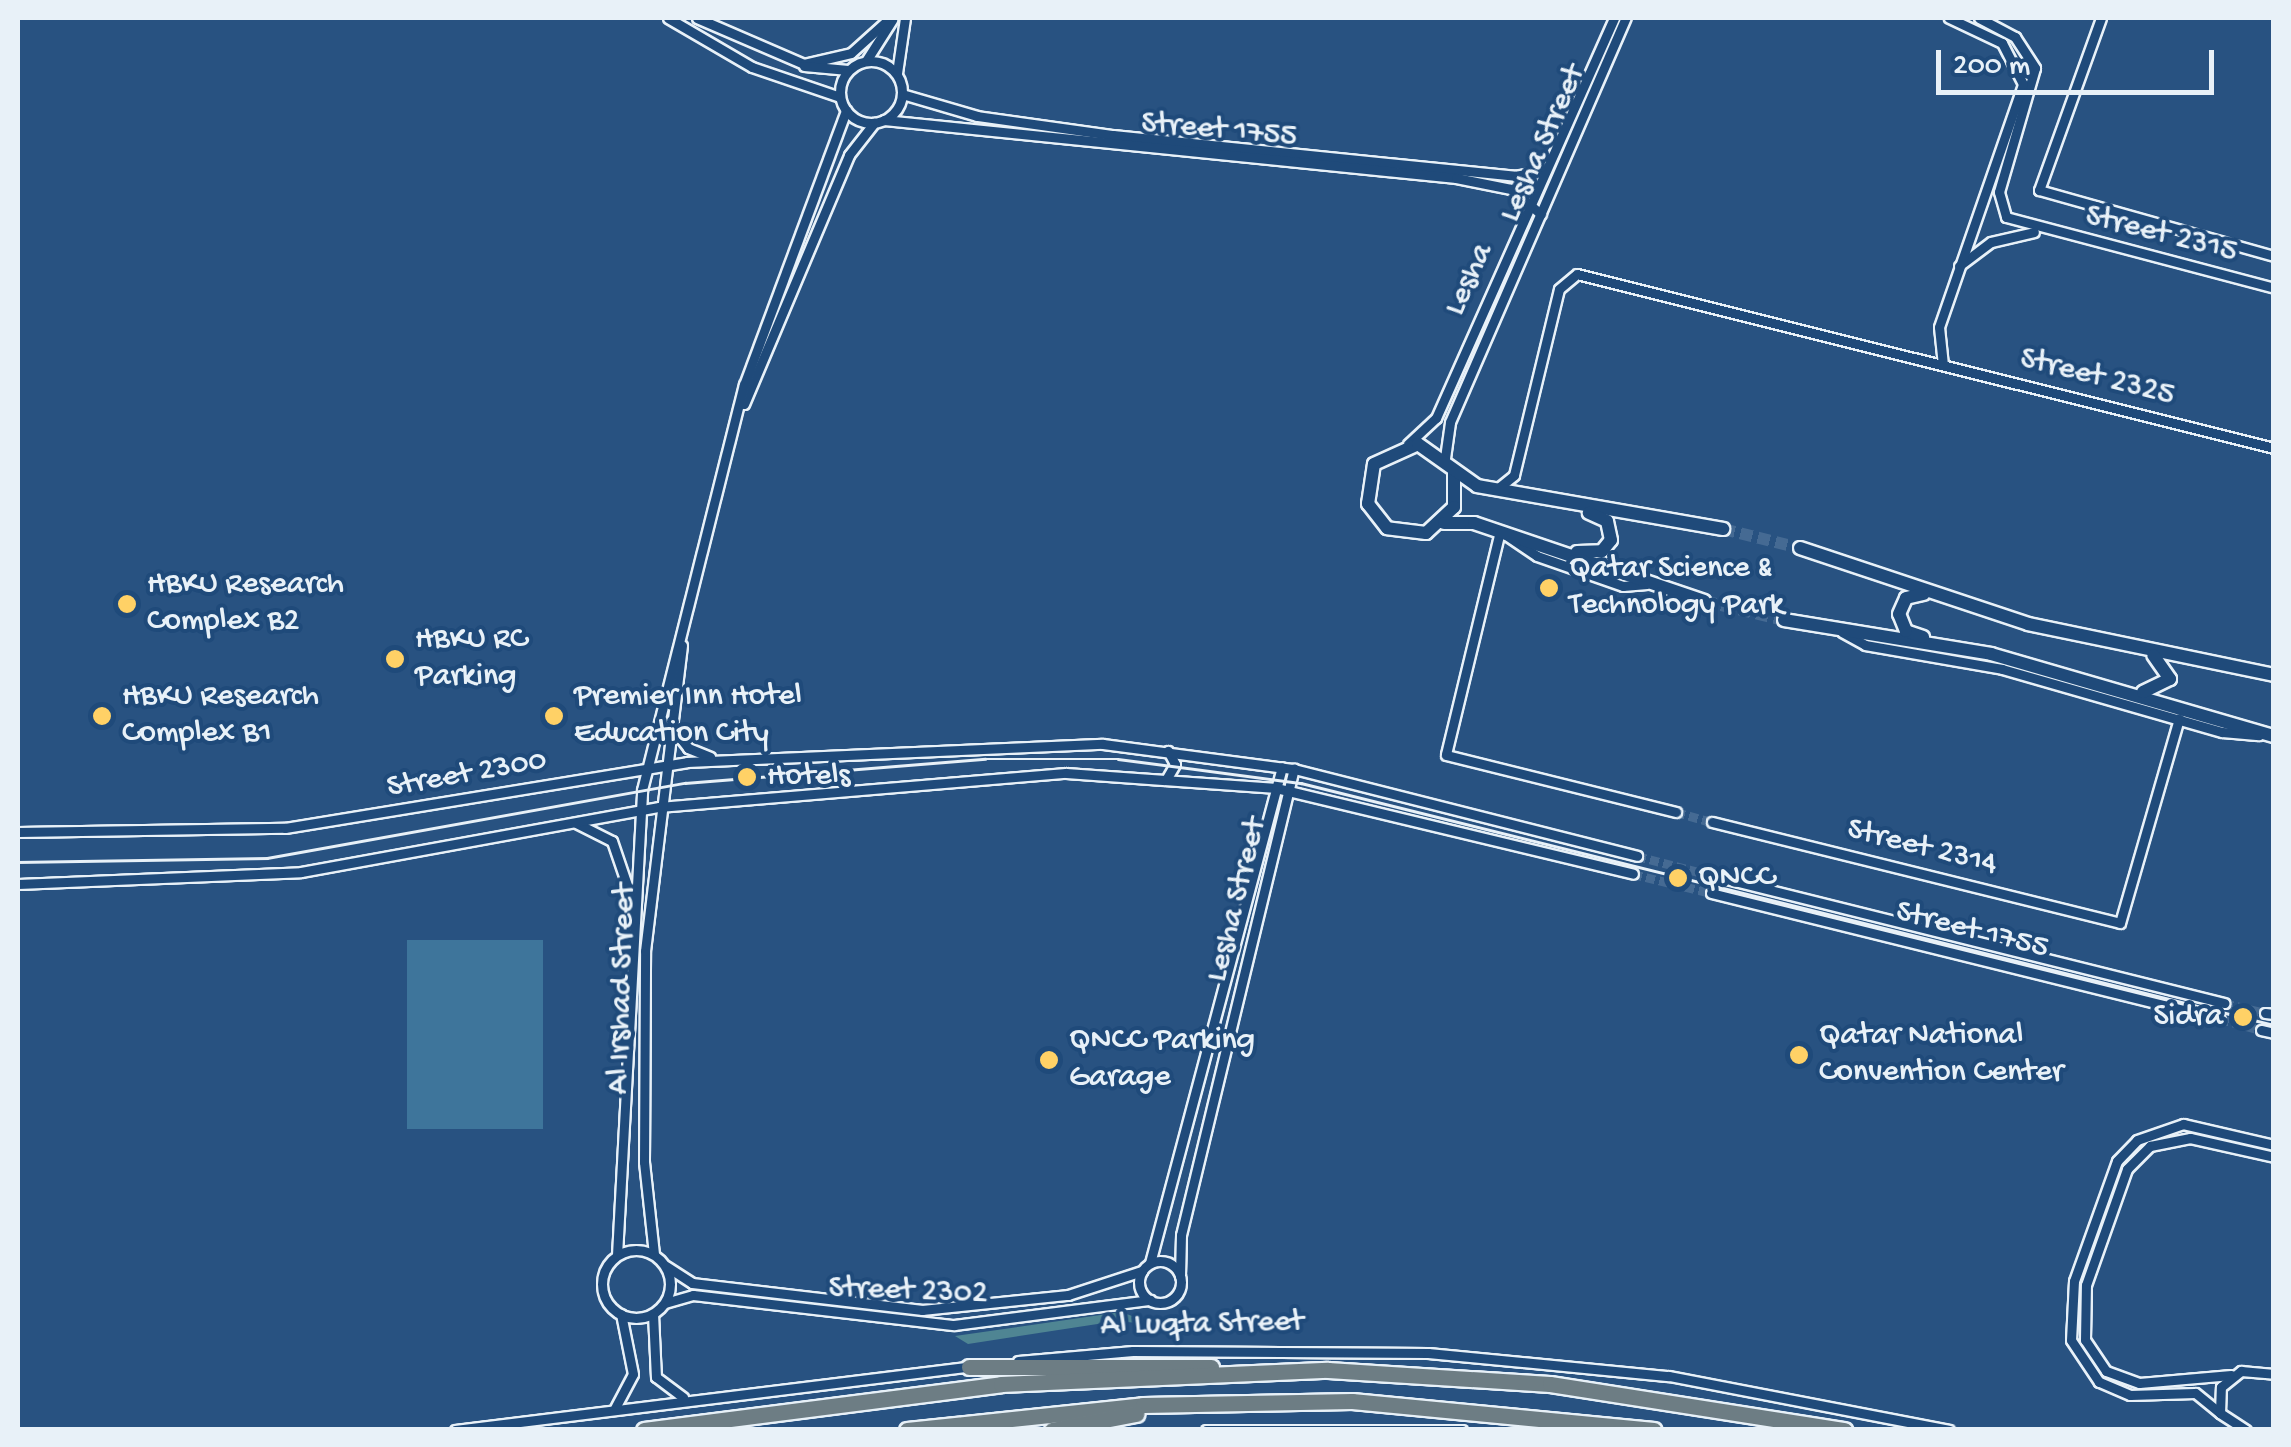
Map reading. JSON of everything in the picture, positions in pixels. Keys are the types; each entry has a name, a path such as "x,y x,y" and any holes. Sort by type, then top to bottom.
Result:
{"main road":[{"path":"969,1367 1189,1362 1234,1371"},
{"name":"Al Luqta Street","path":"644,1430 1001,1384 1234,1371 1485,1378 1844,1430"},
{"path":"907,1430 1180,1403 1352,1401 1654,1430"},
{"path":"1052,1430 1180,1403"}],"street":[{"path":"668,18 752,66 840,98"},
{"path":"697,18 788,60 848,70 866,61 891,18"},
{"path":"788,60 851,53 891,18"},
{"path":"848,70 840,98 846,110 879,121 902,94 898,76 906,18"},
{"name":"Lesha","path":"1408,444 1436,418 1614,18"},
{"name":"Lesha Street","path":"1449,464 1450,422 1626,18"},
{"path":"1495,490 1514,475 1559,289 1572,275 1944,365 1938,336 2023,75 2002,42 1950,18"},
{"name":"Street 2315","path":"1979,18 2015,37 2033,60 2034,96 1998,205 2036,231 2274,288"},
{"path":"2102,18 2039,190 2274,256"},
{"path":"866,61 898,76"},
{"name":"Street 1755","path":"902,94 977,116 1113,135 1515,176 1545,170"},
{"name":"Al Irshad Street","path":"618,1254 631,906 639,810 739,413 846,110"},
{"name":"Street 1755","path":"879,121 1456,178 1511,189 1529,209 1541,214"},
{"name":"Al Irshad Street","path":"739,413 849,155 879,121"},
{"name":"Street 2315","path":"1959,266 2002,237 2036,231"},
{"name":"Street 2325","path":"1944,365 2274,448"},
{"path":"1545,547 1590,554 1611,540 1604,518 1526,493 1495,490 1408,444 1374,464 1368,504 1396,532 1444,523 1502,532 1545,547 1649,583 1704,601"},
{"path":"1444,523 1457,498 1449,464"},
{"path":"1514,475 1526,493"},
{"path":"1556,501 1722,529"},
{"path":"1502,532 1513,545 1624,586 1649,583"},
{"path":"1502,532 1446,755 1676,812"},
{"path":"1494,558 1513,545"},
{"path":"1800,548 1947,597 2140,648 2274,675"},
{"path":"1947,597 1910,596 1901,624 1972,650 2270,736"},
{"path":"1784,620 1972,650"},
{"path":"1842,632 1865,645 2087,692 2158,714 2270,736"},
{"name":"Al Irshad Street","path":"654,1254 642,1070 660,807 681,640"},
{"path":"2130,693 2160,690 2170,679 2166,663 2140,648"},
{"path":"2066,675 2087,692"},
{"path":"2158,714 2167,735"},
{"path":"2167,735 2179,718"},
{"path":"671,726 688,748 718,759"},
{"name":"Street 2314","path":"1712,822 2120,923 2167,735"},
{"name":"Street 2300","path":"18,832 286,828 664,764 718,759 1025,744 1162,748 1282,767"},
{"path":"1162,748 1175,764 1167,778"},
{"path":"1282,767 1637,856"},
{"name":"Lesha Street","path":"1146,1267 1282,767"},
{"name":"Lesha Street","path":"1180,1276 1180,1235 1294,769"},
{"name":"Street 2300","path":"18,884 301,872 660,807 998,774 1167,778 1276,788"},
{"path":"1276,788 1634,874"},
{"name":"Al Irshad Street","path":"569,821 601,832 619,851 631,906"},
{"name":"Street 1755","path":"1714,876 2224,1002"},
{"name":"Street 1755","path":"1710,893 2220,1019"},
{"path":"2261,1030 2274,1033"},
{"path":"2246,1430 2195,1394 2130,1395 2099,1382 2072,1340 2074,1281 2110,1177 2136,1140 2182,1124 2274,1146"},
{"path":"2274,1156 2190,1138 2150,1146 2127,1170 2086,1285 2085,1340 2106,1371 2139,1382 2274,1374"},
{"path":"615,1408 633,1374 621,1314 602,1290 618,1254 654,1254 666,1266 665,1303 653,1314 621,1314"},
{"path":"1168,1262 1180,1276 1173,1298 1150,1300 1146,1267 1168,1262"},
{"name":"Street 2302","path":"666,1266 692,1283 939,1310 1068,1295 1146,1267"},
{"name":"Street 2302","path":"665,1303 693,1295 954,1325 1150,1300"},
{"path":"653,1314 656,1377 690,1399"},
{"name":"Al Luqta Street","path":"455,1430 690,1399 1133,1351 1428,1352 1669,1376 1949,1430"},
{"path":"2220,1413 2231,1375"},
{"path":"1206,1430 1462,1430"}],"green space":[{"path":"1121,1312 1157,1325 1117,1321 968,1344 955,1336"}],"water":[{"path":"407,940 543,940 543,1129 407,1129"}],"tunnel":[{"path":"1723,529 1800,548"},
{"path":"1704,601 1784,620"},
{"path":"1676,812 1712,822"},
{"path":"1637,856 1714,876"},
{"path":"1633,874 1711,893"},
{"path":"2224,1003 2265,1013"},
{"path":"2220,1019 2261,1030"}],"tram line":[{"path":"18,862 267,858 685,783 985,759 1118,759 1301,783 2274,1025"}],"place":[{"name":"Qatar Science & Technology Park","path":"1549,588"},
{"name":"HBKU Research Complex B2","path":"127,604"},
{"name":"HBKU RC Parking","path":"395,659"},
{"name":"HBKU Research Complex B1","path":"102,716"},
{"name":"Premier Inn Hotel Education City","path":"554,716"},
{"name":"Hotels","path":"747,777"},
{"name":"QNCC","path":"1678,878"},
{"name":"Sidra","path":"2243,1017"},
{"name":"Qatar National Convention Center","path":"1799,1055"},
{"name":"QNCC Parking Garage","path":"1049,1060"}]}
